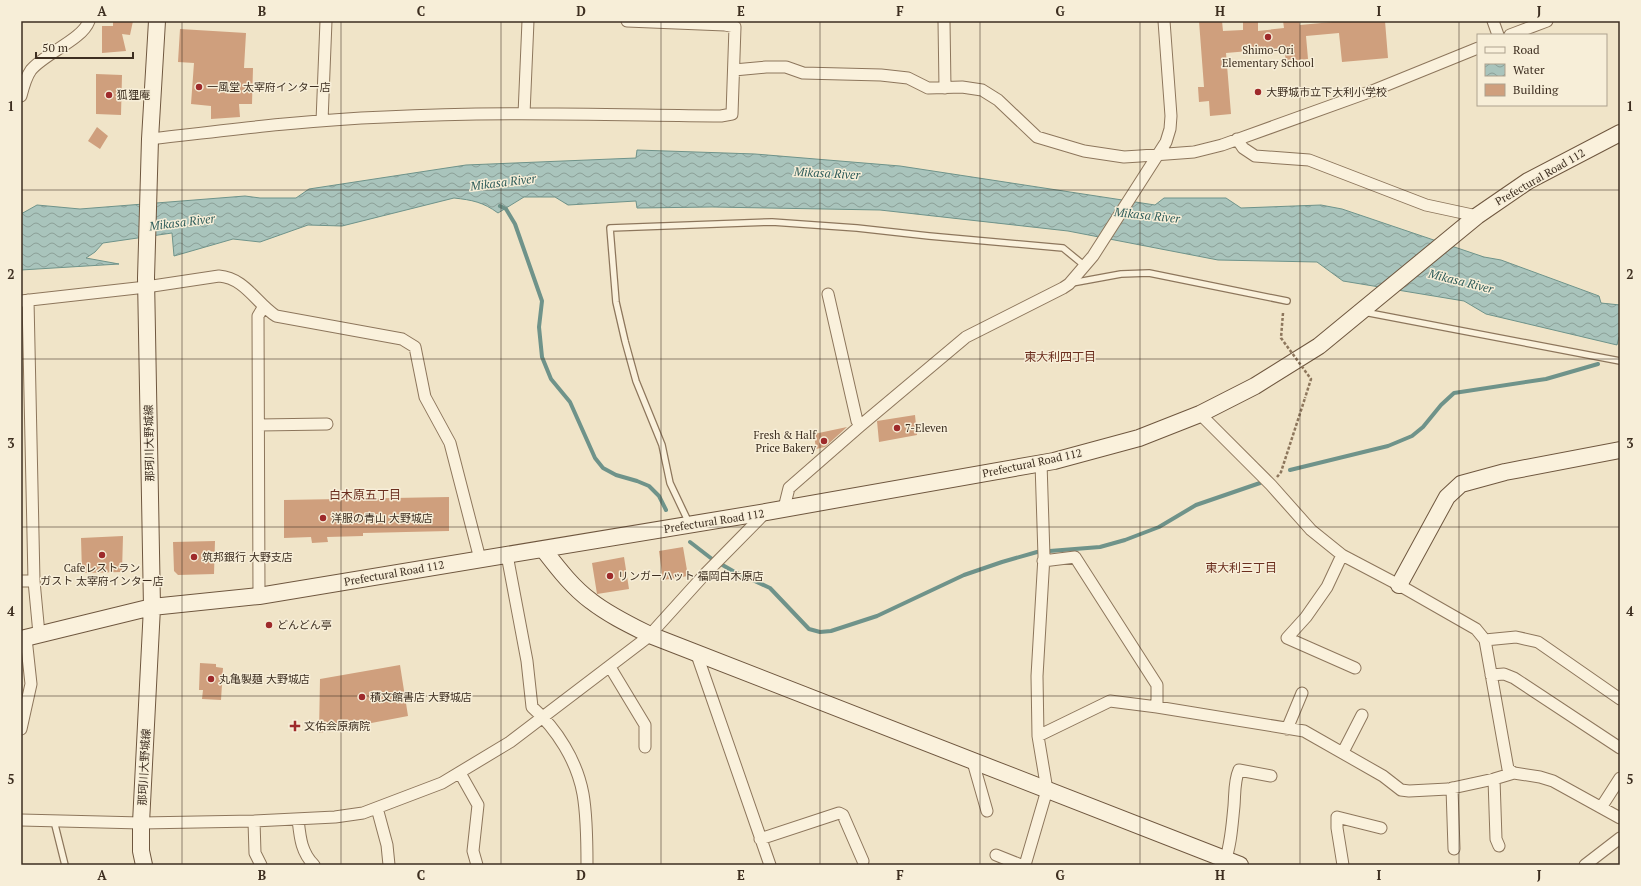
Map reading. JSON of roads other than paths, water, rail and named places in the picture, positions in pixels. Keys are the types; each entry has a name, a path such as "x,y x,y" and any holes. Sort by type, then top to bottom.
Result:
{"main road":[{"name":"那珂川大野城線","path":"144,865 141,851 141,823 152,607 146,283 150,139 157,21"},
{"name":"Prefectural Road 112","path":"29,637 152,607 259,596 766,512 1054,461 1139,438 1200,414 1255,386 1312,350 1366,308 1477,216 1528,181 1620,133"},
{"path":"1399,585 1447,497 1461,484 1505,472 1620,450"},
{"path":"543,549 566,578 590,601 615,617 650,635 1230,863"}],"street":[{"path":"21,96 30,71 39,62 81,32 89,21"},
{"path":"322,121 326,21"},
{"path":"524,114 528,21"},
{"path":"150,139 322,121 459,114 721,116 732,114 735,27 725,24 627,21"},
{"path":"944,21 945,88"},
{"path":"784,508 789,488 966,337 1069,284 1093,256 1166,142 1170,129 1172,116 1164,21"},
{"path":"1493,21 1498,34"},
{"path":"1513,34 1547,21"},
{"path":"734,70 766,67 786,68 803,73 881,75 908,78 928,88 962,87 982,90 998,100 1037,137 1084,151 1118,156 1156,158 1194,152 1237,139 1372,91 1477,48"},
{"path":"1237,139 1243,148 1255,156 1309,160 1426,205 1477,216"},
{"path":"21,729 31,684 29,637 34,581 25,300 146,283 219,276 229,277 241,283 276,316 402,339 415,347 425,397 450,443 480,559"},
{"path":"828,294 857,421 860,426"},
{"path":"259,596 258,316 264,306"},
{"path":"1200,414 1271,485 1311,530 1342,555 1399,585 1476,629 1485,640 1508,769 1514,773 1540,777 1553,781 1602,806 1620,818"},
{"path":"259,425 327,424"},
{"path":"1025,865 1047,790 1038,736 1037,676 1043,555 1041,463"},
{"path":"21,820 141,823 254,821 335,817 363,813 442,783 510,742 650,635 717,562 766,512"},
{"path":"507,555 527,661 532,707 543,717 568,752 583,792 586,824 587,865"},
{"path":"1043,555 1075,557 1157,685 1157,707"},
{"path":"1342,555 1327,587 1306,617 1287,638 1355,668"},
{"path":"21,581 34,581"},
{"path":"1485,640 1516,637 1538,642 1620,699"},
{"path":"696,652 770,865"},
{"path":"610,667 645,725 645,747"},
{"path":"1491,675 1504,674 1514,678 1620,748"},
{"path":"1287,729 1302,693"},
{"path":"1038,736 1110,701 1157,707 1304,731 1383,776 1401,790 1409,791 1452,788 1514,773"},
{"path":"1342,752 1362,714"},
{"path":"973,762 987,811"},
{"path":"1230,863 1236,777 1239,770 1271,776"},
{"path":"460,773 478,804 473,851 477,865"},
{"path":"1602,806 1620,778"},
{"path":"1494,779 1496,838 1499,846"},
{"path":"1452,788 1454,849"},
{"path":"377,808 387,845 389,865"},
{"path":"760,839 839,813 843,815 863,861"},
{"path":"1343,865 1337,828 1338,817 1381,828"},
{"path":"298,819 300,839 304,853 314,865"},
{"path":"254,821 255,853 261,865"},
{"path":"1585,865 1620,838"},
{"path":"387,845 398,865"},
{"path":"996,855 1022,865"}],"lane":[{"path":"690,525 670,483 662,445 636,381 625,341 616,302 610,228 772,222 857,228 1063,248 1085,266"},
{"path":"1069,284 1121,274 1149,273 1287,301"},
{"path":"1366,308 1620,361"},
{"path":"54,820 66,865"}],"water":[{"name":"Mikasa River","path":"637,150 755,154 900,166 1155,205 1164,198 1226,198 1241,208 1321,205 1342,209 1484,257 1501,260 1599,296 1601,303 1620,305 1620,337 1617,345 1486,314 1464,301 1343,281 1317,262 1218,260 1068,231 880,210 712,207 637,208 636,201 568,205 555,197 524,197 498,213 477,202 454,198 342,226 308,225 260,242 233,239 174,256 172,233 103,243 95,252 86,258 119,264 21,270 21,214 37,205 80,209 245,196 260,198 296,198 309,189 466,165 636,158"}],"waterway":[{"path":"500,206 506,209 515,224 542,301 539,327 542,357 551,379 570,402 595,458 603,468 616,475 649,486 659,496 666,510"},
{"path":"1290,470 1388,446 1412,436 1423,427 1441,405 1454,393 1546,379 1598,364"},
{"path":"690,542 712,559 733,571 770,588 809,629 820,632 831,631 877,616 964,575 1002,562 1037,552 1100,547 1125,540 1159,527 1196,505 1260,483"}],"place":[{"name":"Shimo-Ori Elementary School","path":"1268,37"},
{"name":"一風堂 太宰府インター店","path":"199,87"},
{"name":"大野城市立下大利小学校","path":"1258,92"},
{"name":"狐狸庵","path":"109,95"},
{"name":"7-Eleven","path":"897,428"},
{"name":"Fresh & Half Price Bakery","path":"824,441"},
{"name":"洋服の青山 大野城店","path":"323,518"},
{"name":"Cafeレストラン ガスト 太宰府インター店","path":"102,555"},
{"name":"筑邦銀行 大野支店","path":"194,557"},
{"name":"リンガーハット 福岡白木原店","path":"610,576"},
{"name":"どんどん亭","path":"269,625"},
{"name":"丸亀製麺 大野城店","path":"211,679"},
{"name":"積文館書店 大野城店","path":"362,697"},
{"name":"文佑会原病院","path":"295,726"}],"district":[{"name":"東大利四丁目","path":"1060,356"},
{"name":"白木原五丁目","path":"365,494"},
{"name":"東大利三丁目","path":"1241,567"}]}
